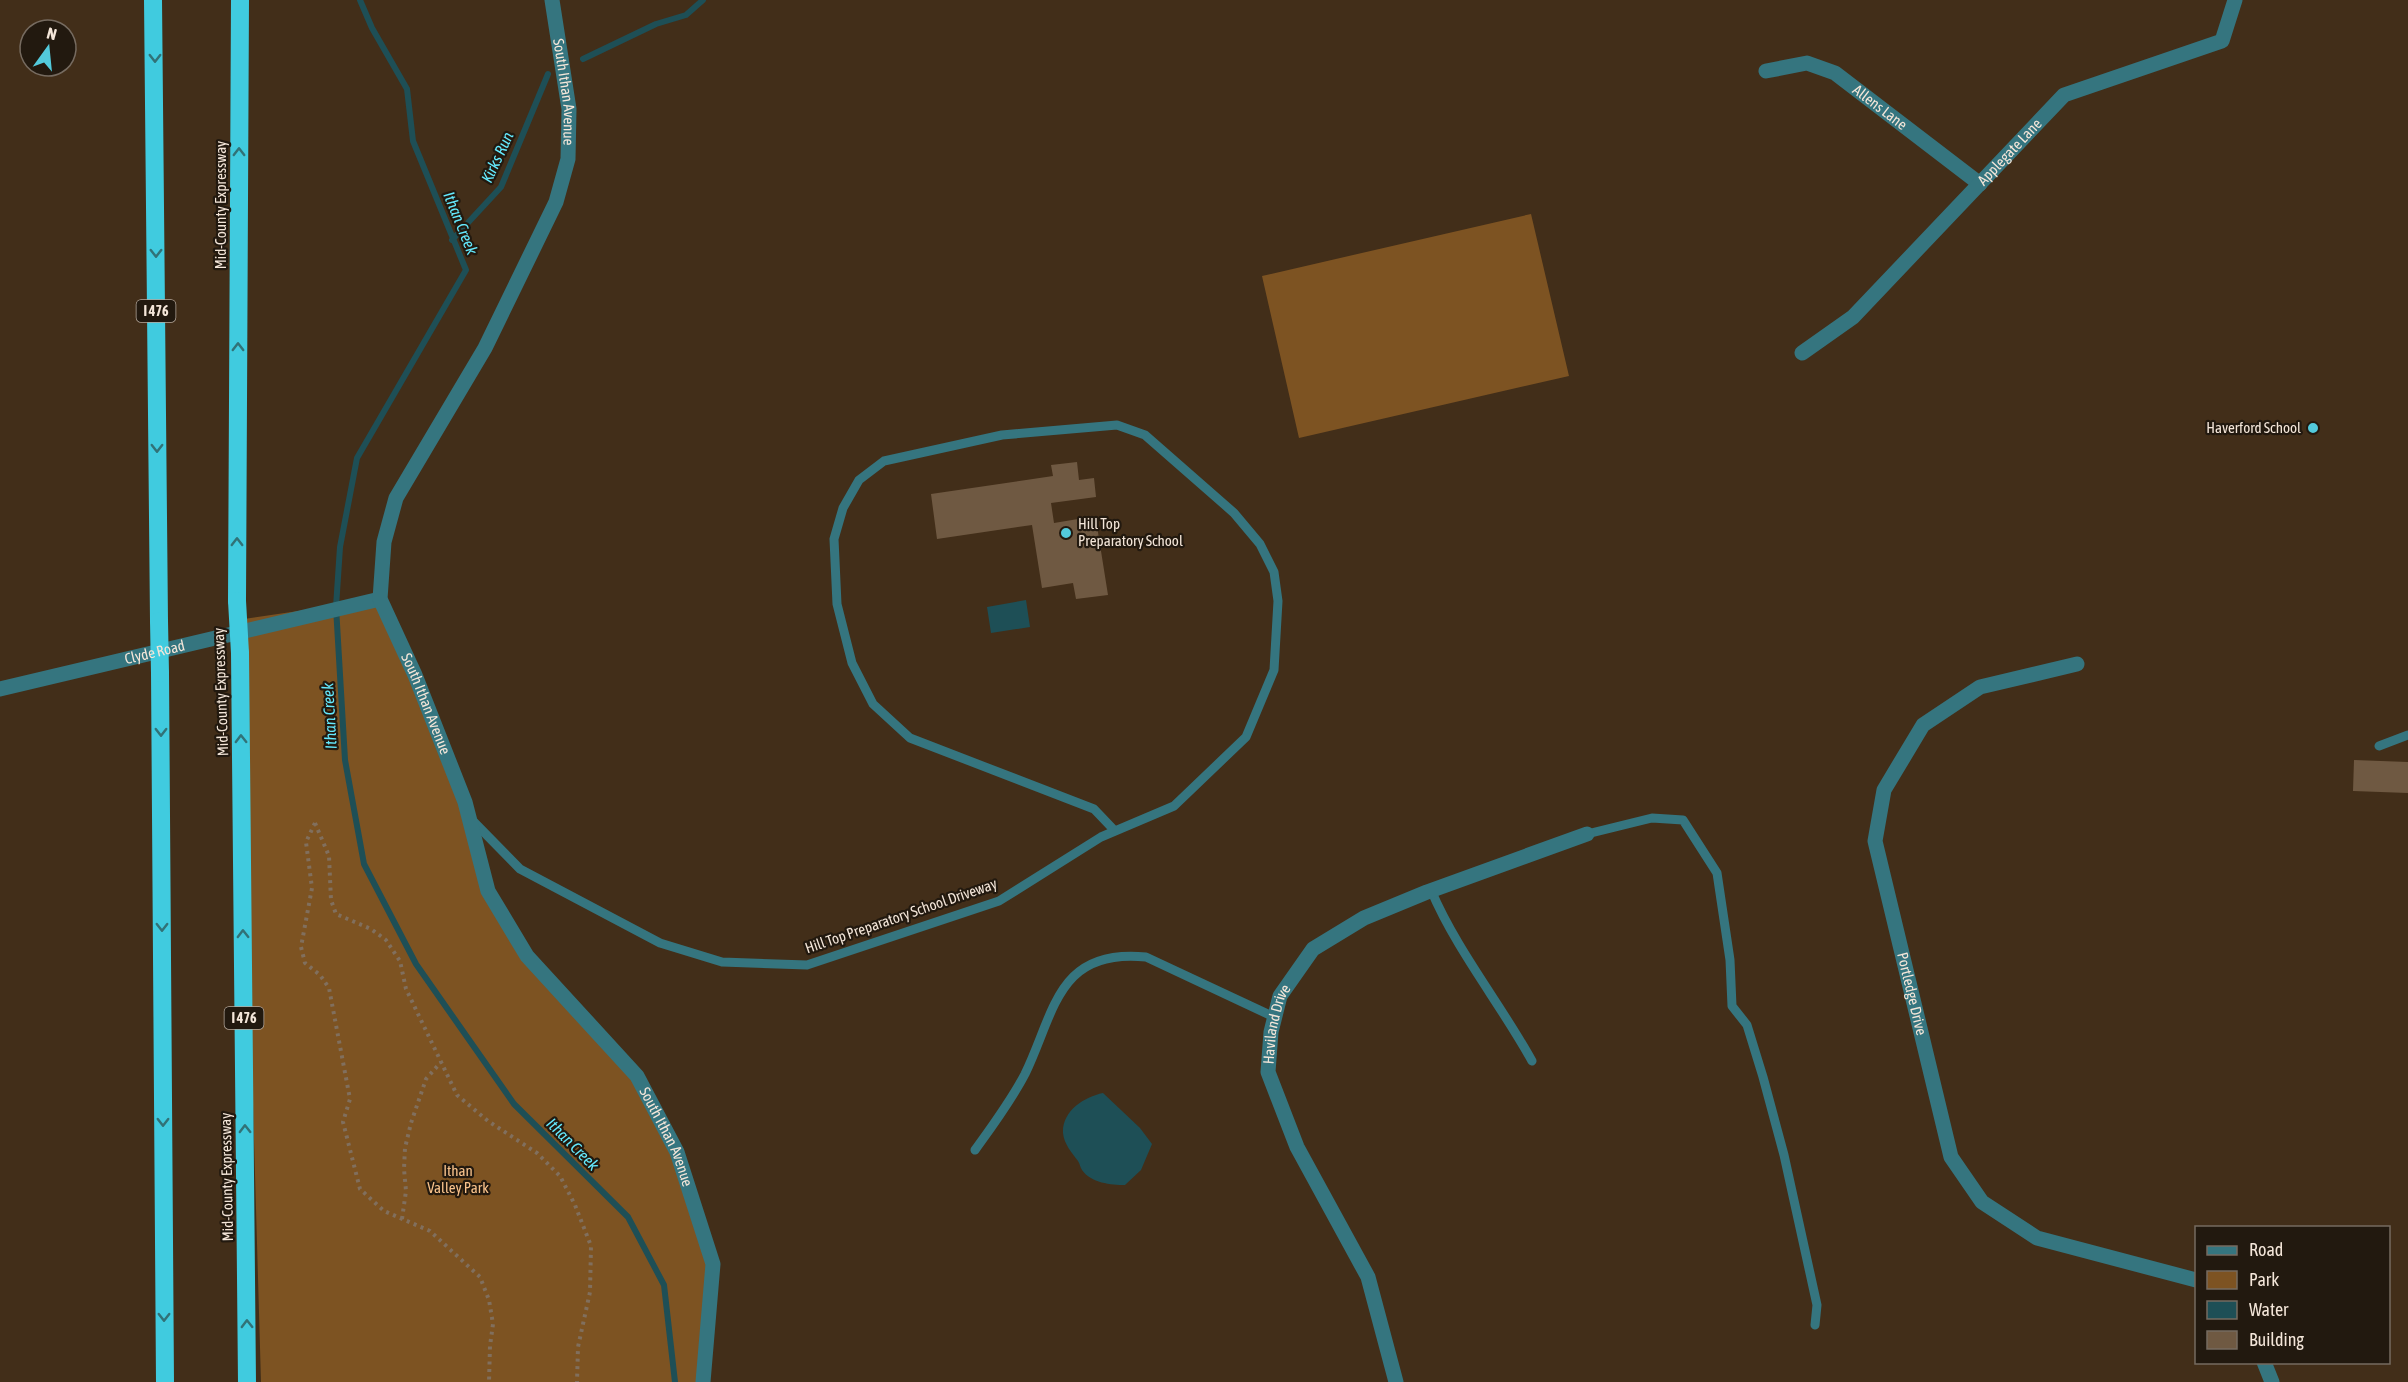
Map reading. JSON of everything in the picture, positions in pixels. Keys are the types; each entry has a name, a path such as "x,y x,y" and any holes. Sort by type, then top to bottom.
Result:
{"highway":[{"name":"I 476","path":"153,0 165,1382"},
{"name":"Mid-County Expressway","path":"240,0 237,601 240,653 247,1382"}],"street":[{"name":"South Ithan Avenue","path":"552,0 569,109 568,159 556,202 485,348 396,498 384,542 380,599 415,675 465,802 488,891 527,956 638,1076 676,1152 713,1264 703,1382"},
{"name":"Applegate Lane","path":"1802,353 1854,317 2064,95 2222,41 2235,0"},
{"name":"Allens Lane","path":"1766,71 1807,63 1835,73 1980,184"},
{"name":"Clyde Road","path":"0,688 380,599"},
{"name":"Portledge Drive","path":"2077,664 1980,687 1923,726 1884,790 1875,841 1952,1157 1982,1202 2037,1238 2195,1280"},
{"name":"Haviland Drive","path":"1396,1382 1368,1277 1297,1147 1268,1072 1270,1032 1280,996 1313,949 1364,918 1431,890 1587,834"},
{"path":"2265,1364 2272,1382"}],"lane":[{"name":"Hill Top Preparatory School Driveway","path":"469,817 520,869 660,943 722,962 807,965 999,901 1101,837 1174,806 1246,737 1274,670 1278,601 1274,572 1260,544 1234,513 1145,435 1117,425 1002,435 884,461 859,480 843,508 834,539 837,604 852,663 873,704 910,738 1094,809 1115,831"},
{"path":"2379,746 2408,735"},
{"path":"1587,834 1652,818 1683,820 1717,873 1730,960 1732,1006 1747,1025 1784,1155 1817,1305 1815,1325"},
{"path":"1431,890 1442,915 1533,1061"},
{"path":"975,1150 1019,1085 1034,1054 1053,1004 1063,988 1077,975 1109,956 1146,957 1274,1017"}],"path":[{"path":"489,1382 493,1324 489,1300 480,1277 430,1231 384,1211 360,1189 343,1122 350,1099 329,988 320,975 305,963 301,947 312,888 306,842 315,823 329,856 331,900 336,914 371,929 386,940 400,961 406,989 457,1095 488,1121 537,1153 560,1176 575,1205 591,1246 590,1292 578,1347 577,1382"},
{"path":"402,1219 406,1191 405,1148 411,1123 426,1080 441,1062"}],"green space":[{"path":"1531,214 1569,376 1299,438 1262,276"},
{"name":"Ithan Valley Park","path":"380,599 415,675 488,891 527,956 637,1076 677,1152 713,1264 703,1382 261,1382 240,653 237,620"}],"water":[{"path":"1026,600 1030,627 991,633 987,607"},
{"path":"1103,1093 1140,1128 1152,1144 1141,1170 1125,1185 1102,1182 1086,1174 1069,1148 1063,1133 1066,1118 1075,1106"}],"building":[{"name":"Hill Top Preparatory School","path":"1077,462 1079,480 1094,478 1096,497 1051,503 1054,523 1084,518 1086,527 1097,526 1108,595 1076,599 1073,583 1042,588 1032,525 937,539 931,494 1053,476 1051,465"},
{"path":"2354,760 2408,762 2408,793 2353,791"}],"waterway":[{"name":"Ithan Creek","path":"360,0 372,28 407,89 413,141 466,270 357,458 340,547 336,607 345,760 364,864 416,964 514,1104 628,1217 664,1285 675,1382"},
{"name":"Kirks Run","path":"583,59 656,24 686,15 703,0"},
{"name":"Kirks Run","path":"452,240 501,187 548,74"}],"place":[{"name":"Haverford School","path":"2313,428"},
{"name":"Hill Top Preparatory School","path":"1066,533"}]}
